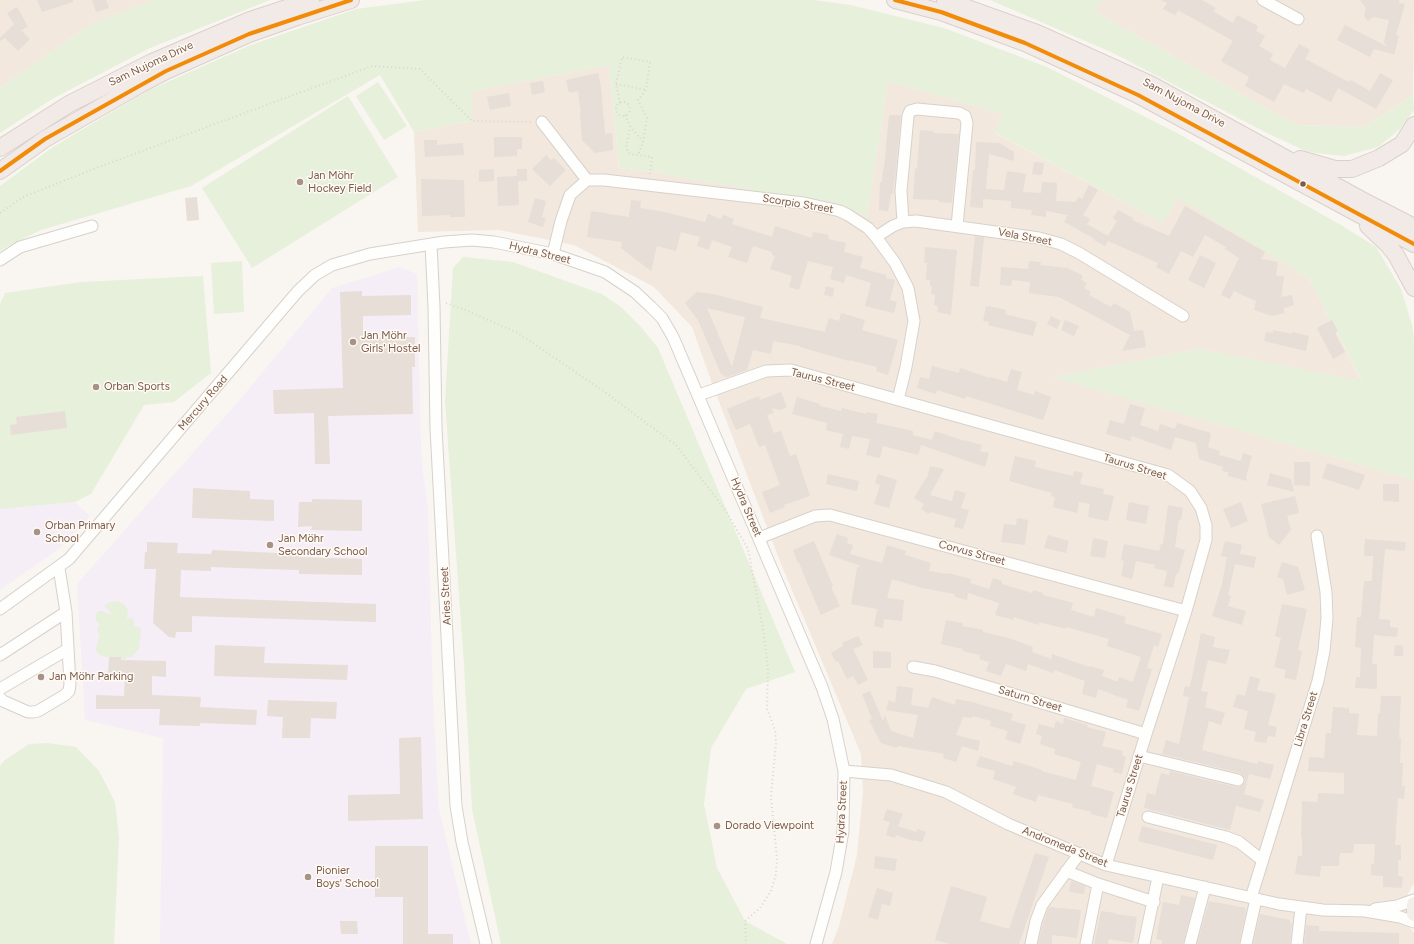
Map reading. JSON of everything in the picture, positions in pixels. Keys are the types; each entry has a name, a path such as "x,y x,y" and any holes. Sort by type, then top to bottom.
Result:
{"highway":[{"name":"Sam Nujoma Drive","path":"0,148 70,104 152,62 250,20 311,0"},
{"name":"Sam Nujoma Drive","path":"0,171 45,139 166,71 249,34 351,0"},
{"name":"Sam Nujoma Drive","path":"895,0 941,12 1025,43 1131,91 1414,244"},
{"name":"Sam Nujoma Drive","path":"945,0 1037,33 1150,84 1414,227"},
{"path":"1277,153 1336,169 1352,168 1379,158 1402,144 1414,125"},
{"path":"1350,210 1377,234 1396,255 1414,288"}],"main road":[{"path":"1414,904 1414,914"}],"street":[{"path":"1263,0 1298,19"},
{"path":"903,222 901,191 908,116 910,111 917,109 959,113 965,116 967,123 957,226"},
{"path":"542,122 586,180 570,195 561,221 553,254"},
{"name":"Scorpio Street","path":"586,180 604,180 804,203 840,211 868,228 895,263 908,288 912,306 914,321 912,336 898,400"},
{"name":"Vela Street","path":"876,237 893,226 903,222 916,221 1039,238 1062,244 1183,316"},
{"path":"0,260 20,247 92,226"},
{"name":"Hydra Street","path":"431,244 462,240 487,241 553,254 605,272 635,292 662,318 673,338 699,395 822,687 833,719 844,771 843,832 836,872 816,944"},
{"name":"Aries Street","path":"431,244 434,300 436,428 456,806 462,842 486,944"},
{"name":"Mercury Road","path":"0,609 70,559 298,291 315,275 332,265 370,254 431,244"},
{"name":"Taurus Street","path":"699,395 758,373 774,370 790,370 1168,476 1190,491 1201,508 1206,525 1206,540 1186,611 1139,756 1106,865"},
{"name":"Corvus Street","path":"759,538 815,516 830,515 1186,611"},
{"name":"Libra Street","path":"1246,944 1253,898 1262,860 1318,681 1324,651 1327,618 1326,592 1317,536"},
{"path":"0,698 2,701 33,712 38,711 69,691 70,684 66,612 59,568"},
{"path":"0,655 66,612"},
{"path":"0,690 68,648"},
{"name":"Saturn Street","path":"913,667 935,670 1146,734"},
{"path":"1139,756 1238,780"},
{"name":"Andromeda Street","path":"844,771 891,775 946,792 1008,824 1106,865 1301,908 1364,911 1400,917 1414,922"},
{"path":"1148,817 1226,837 1239,842 1262,860"},
{"path":"1031,944 1036,921 1042,905 1079,854"},
{"path":"1066,871 1098,884 1154,902"},
{"path":"1144,944 1158,877"},
{"path":"1086,944 1098,884"},
{"path":"1190,944 1205,887"},
{"name":"Andromeda Street","path":"1364,911 1397,906 1414,900"},
{"path":"1298,944 1301,908"}],"path":[{"path":"620,103 625,102 630,107 630,111 625,115 620,115 616,111 617,106 620,103 616,84 622,56 650,62 646,90 638,100 647,118 643,142 638,155"},
{"path":"0,213 23,197 372,66 420,69 472,120 542,122"},
{"path":"616,84 646,90"},
{"path":"625,115 630,126 643,142"},
{"path":"630,126 626,148 630,154 652,157 649,185"},
{"path":"434,300 463,309 518,333 605,392 676,445 726,511 748,549 763,628 768,668 767,709 775,730 776,743 771,797 777,859 776,874 771,891 760,908 745,921 746,944"}],"shaded area":[{"path":"0,0 154,0 89,25 0,88"},
{"path":"1102,0 1414,0 1413,95 1365,127 1296,125 1095,12"},
{"path":"609,65 619,168 654,172 845,207 867,217 888,81 1003,114 995,133 1163,223 1178,197 1309,278 1362,382 1200,349 1053,377 1414,480 1414,883 1406,897 1406,922 1414,933 1414,944 832,944 839,926 857,855 863,792 861,754 779,559 692,327 654,287 574,245 499,230 418,232 414,132 472,121 472,91"},
{"path":"400,267 417,274 421,444 423,473 428,507 433,703 439,809 471,944 160,944 163,738 85,720 77,584 242,397 332,288"},
{"name":"Orban Primary School","path":"75,502 90,516 60,548 0,590 0,509"}],"green space":[{"path":"154,0 270,0 150,48 52,99 0,133 0,88 89,25"},
{"path":"425,0 813,0 850,5 944,28 1047,67 1177,133 1341,225 1376,247 1401,289 1412,325 1414,340 1414,480 1052,377 1200,349 1362,381 1309,278 1178,198 1163,223 994,132 1003,114 888,81 867,217 845,207 654,172 619,168 609,65 472,91 472,121 414,132 380,75 191,186 41,230 0,251 0,186 53,147 147,91 251,45 356,9"},
{"path":"990,0 1102,0 1095,12 1296,125 1365,127 1413,95 1414,110 1400,129 1378,147 1344,156 1308,152 1265,132 1113,53"},
{"path":"378,82 407,126 384,140 356,96"},
{"name":"Jan Möhr Hockey Field","path":"348,96 398,177 252,268 202,188"},
{"path":"463,257 513,262 602,294 621,307 640,326 658,348 795,672 746,689 711,748 704,804 717,868 745,921 787,944 501,944 472,809 464,665 445,401 453,268"},
{"path":"242,261 244,312 214,314 211,263"},
{"name":"Orban Sports","path":"203,276 211,373 174,402 144,405 91,494 75,502 0,509 0,304 5,293 81,282"},
{"path":"118,601 124,604 128,610 127,618 132,618 134,620 134,627 139,627 141,630 139,648 132,657 127,657 124,660 120,657 106,657 100,655 96,651 98,639 100,638 97,629 100,624 96,621 96,614 99,611 103,611 111,615 110,611 104,606 111,602"},
{"path":"48,743 76,747 99,771 115,802 119,837 114,944 0,944 0,766 5,760 29,744"}],"building":[{"path":"37,0 73,0 73,2 42,12"},
{"path":"92,0 106,0 109,8 96,12"},
{"path":"1161,0 1202,0 1216,8 1213,11 1233,23 1237,15 1258,26 1256,31 1265,36 1259,46 1273,54 1270,60 1285,68 1299,44 1310,50 1305,59 1349,82 1351,80 1370,91 1380,73 1393,80 1376,109 1338,88 1331,102 1306,89 1304,93 1284,84 1274,102 1245,86 1249,77 1221,61 1233,41 1178,10 1175,15 1163,9 1167,3"},
{"path":"1360,0 1399,0 1399,3 1405,4 1396,35 1399,36 1394,55 1374,49 1370,57 1337,40 1345,25 1388,47 1384,42 1389,20 1373,17 1368,21 1364,16 1366,8"},
{"path":"17,7 28,27 21,30 30,39 18,51 5,38 0,41 0,38 14,24 7,13"},
{"path":"598,73 601,87 605,134 612,133 613,150 595,153 582,140 581,113 578,91 569,93 566,80"},
{"path":"543,81 545,92 532,95 530,83"},
{"path":"509,93 511,106 490,110 487,97"},
{"path":"889,115 901,115 895,181 888,211 879,210 880,182 882,182 884,169"},
{"path":"920,130 933,131 933,133 959,134 952,203 939,202 939,200 913,199"},
{"path":"494,137 522,137 522,149 517,149 517,156 494,157"},
{"path":"424,140 437,140 437,145 463,143 464,155 425,157"},
{"path":"976,142 999,143 1014,152 1014,161 989,154 986,189 1004,190 1007,171 1026,174 1023,192 1041,193 1042,182 1057,183 1056,201 1075,202 1078,197 1082,199 1089,185 1098,190 1083,215 1090,219 1087,224 1108,236 1117,221 1113,218 1118,210 1133,218 1132,220 1169,236 1185,206 1265,252 1261,259 1278,262 1276,276 1284,276 1281,297 1292,295 1294,305 1284,308 1284,313 1272,316 1254,310 1256,301 1234,291 1230,299 1221,295 1239,258 1225,249 1226,247 1205,235 1193,257 1181,251 1169,274 1156,267 1158,263 1108,241 1105,246 1094,240 1095,239 1064,222 1068,215 1046,211 1046,217 1031,215 1032,210 1011,208 1011,201 983,199 983,208 970,207 973,170 975,170"},
{"path":"546,155 551,160 554,158 566,170 550,186 532,169"},
{"path":"1034,162 1044,163 1042,175 1032,174"},
{"path":"494,169 494,181 479,182 479,170"},
{"path":"517,169 527,169 527,181 518,181 519,205 498,206 497,177 517,176"},
{"path":"421,179 464,180 465,217 450,217 450,215 422,216"},
{"path":"197,197 199,220 187,221 185,198"},
{"path":"535,198 546,201 542,217 546,218 543,227 528,222"},
{"path":"631,200 641,201 640,208 705,222 708,214 721,219 723,215 734,219 732,224 772,237 775,226 812,238 813,232 829,235 828,239 846,243 844,252 863,257 860,268 886,275 886,278 895,280 890,300 897,302 894,313 865,306 871,283 846,275 844,283 830,279 833,267 808,261 799,290 789,287 792,276 770,269 775,256 772,255 772,252 753,246 747,263 728,257 732,247 712,240 709,250 697,246 700,237 681,232 676,251 657,246 651,271 621,248 622,242 587,237 591,211 629,217"},
{"path":"975,236 984,237 979,287 970,286"},
{"path":"925,247 957,250 951,315 937,312 938,306 934,305 935,295 931,294 932,286 930,286 930,280 926,280 927,263 924,263"},
{"path":"1200,255 1216,263 1204,288 1188,280"},
{"path":"1029,261 1041,262 1040,265 1068,268 1083,276 1081,280 1087,283 1084,288 1091,292 1089,295 1111,307 1114,303 1130,312 1134,331 1143,330 1146,347 1122,351 1130,335 1059,297 1029,293 1030,282 1012,280 1011,286 1000,285 1001,267 1028,269"},
{"path":"826,286 834,288 833,297 824,295"},
{"path":"362,291 362,296 411,295 411,315 363,316 363,338 415,337 415,367 412,367 413,414 328,416 330,464 315,464 314,413 274,414 273,390 343,388 340,292"},
{"path":"697,292 713,294 763,307 760,318 825,332 829,318 839,321 841,313 865,320 862,330 898,340 888,375 876,371 877,367 849,361 800,346 773,341 771,354 753,350 747,370 727,377 721,374 698,320 685,303","holes":["707,308 745,317 732,367"]},
{"path":"986,306 1006,310 1005,314 1037,322 1033,336 988,325 989,322 983,321"},
{"path":"1051,316 1061,321 1057,329 1047,324"},
{"path":"1065,320 1079,326 1074,336 1061,330"},
{"path":"1332,320 1338,331 1335,333 1345,352 1333,359 1317,328"},
{"path":"1273,330 1309,336 1306,351 1264,341 1266,332 1273,333"},
{"path":"932,366 959,373 960,368 1007,382 1011,369 1022,372 1017,390 1034,395 1035,391 1051,397 1043,420 966,396 965,399 937,390 936,394 917,388 920,377 929,379"},
{"path":"781,392 787,407 780,410 772,408 774,413 767,415 774,433 781,431 790,456 796,454 810,496 784,505 785,507 770,513 762,492 780,485 765,445 759,447 750,424 736,430 727,409 759,396 760,400"},
{"path":"797,397 820,404 820,406 841,411 842,408 866,414 866,412 878,414 876,423 913,431 913,435 932,440 935,431 964,441 982,445 980,451 989,453 985,467 921,445 918,455 883,446 880,458 866,455 870,439 852,436 849,449 840,447 843,434 826,430 827,423 792,414"},
{"path":"1130,404 1145,408 1140,425 1158,431 1160,424 1175,429 1177,423 1211,433 1208,447 1220,451 1219,455 1241,461 1243,453 1252,456 1246,477 1247,481 1228,476 1228,472 1222,471 1223,467 1199,459 1196,443 1175,437 1171,450 1132,436 1130,441 1106,434 1110,420 1124,424"},
{"path":"65,411 67,428 11,435 10,425 17,424 16,417"},
{"path":"1015,456 1036,461 1035,467 1073,476 1074,471 1083,473 1080,484 1104,489 1103,494 1114,496 1108,521 1088,517 1090,504 1079,502 1077,513 1053,507 1055,497 1051,496 1052,493 1009,481"},
{"path":"1294,462 1310,462 1310,486 1294,485"},
{"path":"1327,463 1365,475 1359,490 1322,478"},
{"path":"930,466 944,469 930,495 952,501 955,490 966,493 961,508 969,510 963,529 954,527 956,519 930,512 929,514 921,509 924,504 914,498 928,475"},
{"path":"1270,473 1291,479 1294,492 1267,485"},
{"path":"828,474 859,481 857,491 826,484"},
{"path":"878,474 897,480 889,508 874,504 880,485 875,483"},
{"path":"1383,484 1399,484 1399,502 1383,501"},
{"path":"193,488 250,491 250,499 274,500 274,521 192,518"},
{"path":"1295,496 1299,513 1287,516 1291,530 1279,545 1269,537 1261,504"},
{"path":"312,499 362,500 362,531 311,530 312,526 298,527 299,502 312,502"},
{"path":"1129,502 1149,506 1146,524 1126,520"},
{"path":"1241,502 1248,521 1231,528 1223,509"},
{"path":"1168,505 1183,508 1181,520 1179,519 1175,547 1185,550 1178,574 1176,574 1173,588 1164,586 1167,571 1154,568 1155,565 1136,561 1132,579 1121,576 1124,561 1121,560 1124,544 1159,551 1161,544 1163,544"},
{"path":"1017,518 1028,520 1025,545 1001,542 1004,524 1016,525"},
{"path":"837,534 848,538 847,543 853,545 850,554 882,563 887,545 906,551 905,555 931,563 929,571 948,573 971,579 970,583 989,589 993,578 1002,581 1002,584 1032,593 1033,590 1043,593 1043,595 1073,603 1071,610 1094,617 1096,608 1126,617 1124,623 1162,634 1158,647 1154,645 1147,668 1152,669 1139,711 1126,707 1128,700 1098,689 1096,698 1082,694 1085,681 1054,670 1053,673 1028,664 1026,671 1006,664 1001,676 986,671 989,662 979,659 980,655 941,644 946,620 963,623 963,626 983,630 983,632 1009,638 1033,647 1032,652 1051,659 1052,654 1089,667 1104,670 1102,676 1118,682 1119,677 1133,682 1141,657 1107,646 1109,639 1066,627 1066,629 1039,622 1039,625 1014,617 1014,620 995,615 999,603 968,593 967,600 955,597 955,594 922,588 892,579 887,598 904,600 902,621 884,619 883,628 874,626 877,609 851,604 857,568 861,566 829,555"},
{"path":"1048,535 1069,541 1066,553 1044,548"},
{"path":"1093,538 1108,541 1105,558 1090,556"},
{"path":"1365,539 1406,542 1405,551 1385,549 1379,619 1390,620 1390,627 1398,628 1397,637 1374,635 1372,664 1377,664 1377,689 1355,688 1356,677 1360,677 1361,648 1355,647 1357,617 1361,617 1364,581 1372,581 1373,556 1364,556"},
{"path":"814,541 833,586 831,587 840,606 821,615 793,550"},
{"path":"1225,541 1242,545 1240,554 1256,557 1254,568 1235,564 1228,595 1231,596 1228,606 1246,611 1242,625 1212,616 1222,584 1227,557 1221,556"},
{"path":"147,542 178,543 177,553 211,554 212,550 299,554 299,557 362,559 362,575 299,574 299,570 211,567 211,571 181,570 180,597 376,604 376,622 192,616 192,632 176,632 175,638 169,637 153,623 156,569 144,569"},
{"path":"1282,562 1298,567 1305,590 1287,595 1283,579 1277,577"},
{"path":"1282,604 1307,609 1298,650 1302,651 1296,680 1284,678 1286,670 1274,667 1281,638 1275,636"},
{"path":"1201,633 1215,637 1213,647 1230,650 1226,664 1208,660 1201,691 1208,692 1205,707 1225,713 1221,725 1209,721 1202,750 1257,764 1258,761 1274,765 1270,779 1249,774 1244,794 1264,800 1260,812 1236,806 1230,830 1144,808 1147,793 1155,795 1161,773 1169,775 1170,771 1236,787 1240,787 1245,782 1245,778 1240,773 1162,754 1166,740 1179,744 1189,697 1183,696 1185,686 1190,687"},
{"path":"858,636 863,645 853,649 868,680 858,685 853,676 847,679 838,661 836,662 831,653 843,646 842,644 844,642"},
{"path":"215,645 265,647 264,663 348,665 347,680 214,676"},
{"path":"1395,645 1403,646 1403,656 1394,656"},
{"path":"873,651 891,652 891,668 873,668"},
{"path":"109,657 121,657 121,660 166,661 166,677 152,676 152,695 201,697 200,707 257,710 256,725 200,723 200,726 159,725 160,709 96,709 96,695 124,696 125,675 108,675"},
{"path":"1250,676 1260,679 1257,690 1276,694 1268,725 1277,727 1275,737 1268,736 1266,743 1254,741 1256,732 1244,729 1248,711 1233,707 1237,694 1245,696"},
{"path":"897,686 913,688 911,705 928,708 932,697 955,705 956,699 1013,714 1011,720 1026,725 1020,744 1005,739 1008,731 990,726 991,721 973,716 972,718 963,717 956,735 980,741 978,751 962,746 956,762 943,758 944,754 898,746 897,748 881,743 869,720 872,719 862,694 870,691 883,721 885,715 891,731 913,738 918,715 886,710 889,700 895,703"},
{"path":"1381,696 1401,696 1399,737 1401,738 1400,763 1403,763 1402,786 1405,786 1404,799 1398,798 1395,845 1401,845 1401,860 1398,860 1398,876 1403,877 1402,888 1383,887 1383,876 1371,875 1371,864 1374,864 1375,844 1354,844 1353,853 1340,853 1339,866 1321,866 1320,877 1295,874 1298,856 1302,856 1302,801 1317,802 1318,793 1344,794 1344,773 1308,771 1309,757 1324,758 1326,733 1331,733 1333,707 1349,708 1349,713 1359,714 1357,735 1377,736 1378,713 1380,713"},
{"path":"268,700 337,702 336,719 311,718 310,738 282,738 283,717 267,716"},
{"path":"1064,718 1088,725 1087,727 1106,732 1102,746 1123,751 1122,755 1126,757 1122,774 1113,772 1114,769 1097,764 1091,786 1114,792 1107,818 1072,807 1073,804 1038,795 1036,802 1013,794 1016,787 993,779 995,771 976,766 980,756 1012,766 1014,761 1042,770 1041,771 1076,780 1081,762 1054,754 1055,749 1040,744 1042,736 1036,734 1039,724 1054,728 1056,721 1063,724"},
{"path":"421,737 423,819 348,821 348,795 400,794 399,738"},
{"path":"887,809 903,814 898,826 916,832 918,829 926,832 922,842 913,841 896,835 895,838 886,835 890,822 883,820"},
{"path":"1142,826 1217,845 1213,860 1138,841"},
{"path":"375,846 428,846 428,934 453,934 453,944 403,944 403,897 375,897"},
{"path":"1035,853 1049,857 1019,944 950,944 935,940 951,886 987,897 980,921 1009,929"},
{"path":"875,856 897,859 895,871 874,868"},
{"path":"1071,881 1085,886 1084,894 1069,892"},
{"path":"877,888 893,893 890,906 882,904 878,920 868,917"},
{"path":"1181,895 1195,898 1183,944 1162,944 1162,940 1156,939 1163,902 1179,905"},
{"path":"1209,901 1246,908 1239,944 1197,944"},
{"path":"1049,907 1081,910 1077,938 1052,935 1052,944 1038,944"},
{"path":"1101,911 1137,917 1133,943 1109,939 1108,944 1094,944"},
{"path":"1260,914 1290,920 1290,923 1292,923 1290,944 1253,944"},
{"path":"340,921 357,921 358,934 341,934"},
{"path":"1306,925 1319,926 1319,931 1399,933 1399,944 1304,944"}],"transit line":[{"path":"0,171 45,139 166,71 249,34 351,0"},
{"path":"895,0 941,12 1025,43 1138,95 1414,244"}],"place":[{"name":"Jan Möhr Hockey Field","path":"300,182"},
{"name":"Jan Möhr Girls' Hostel","path":"353,342"},
{"name":"Orban Sports","path":"96,387"},
{"name":"Orban Primary School","path":"37,532"},
{"name":"Jan Möhr Secondary School","path":"270,545"},
{"name":"Jan Möhr Parking","path":"41,677"},
{"name":"Dorado Viewpoint","path":"717,826"},
{"name":"Pionier Boys' School","path":"308,877"}]}
